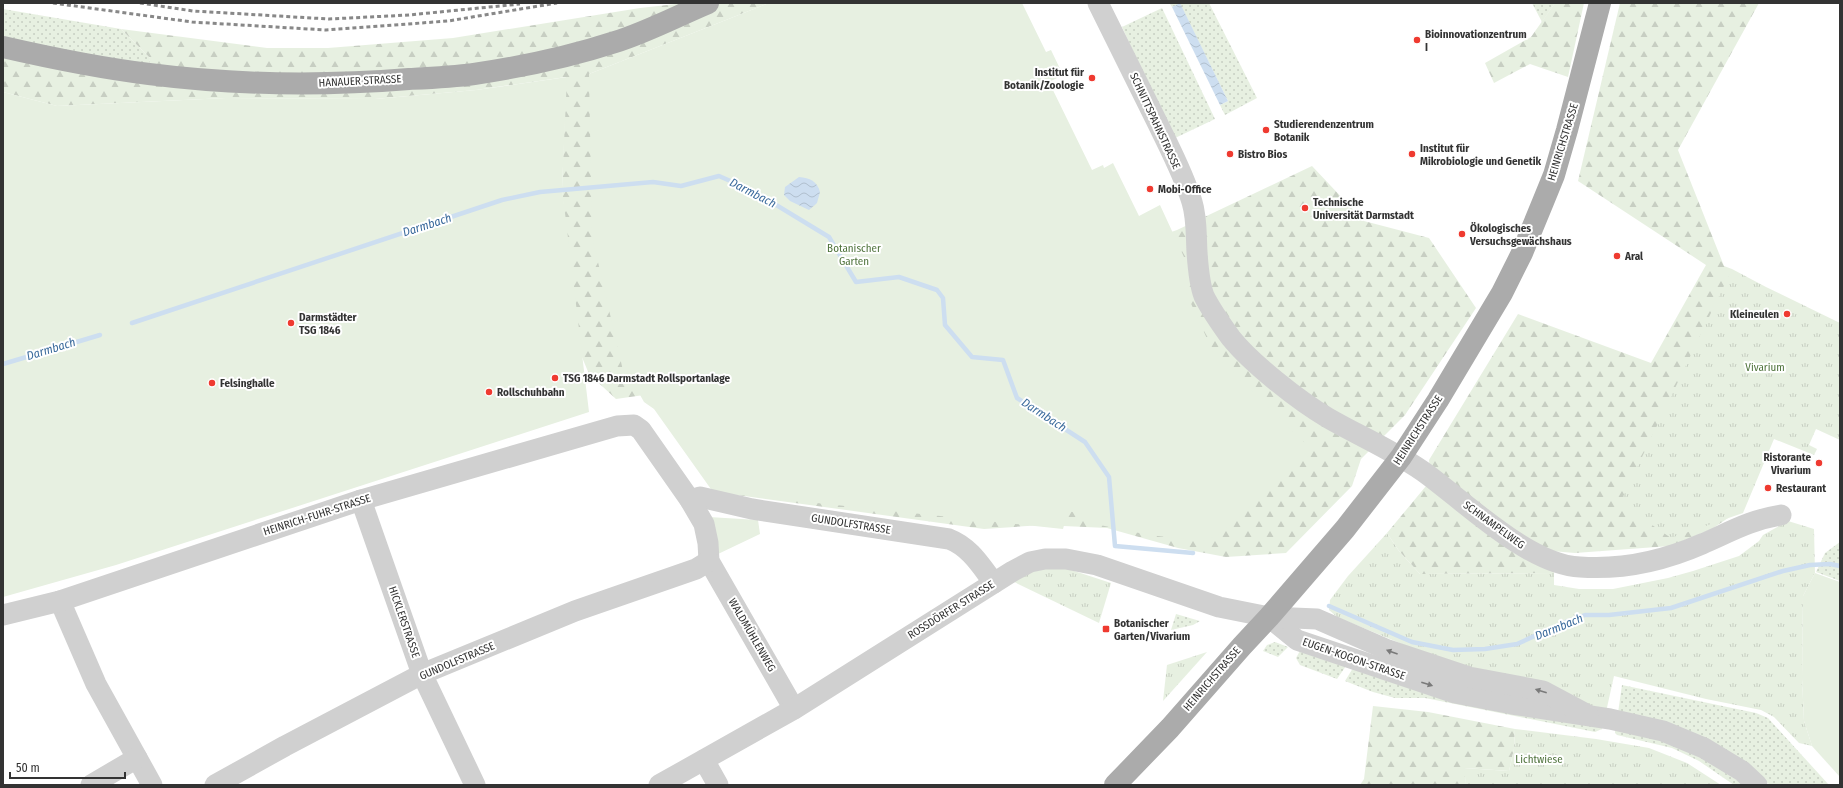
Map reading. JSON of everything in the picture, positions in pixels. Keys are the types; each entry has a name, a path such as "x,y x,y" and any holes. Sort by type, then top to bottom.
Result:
{"main road":[{"name":"HANAUER STRASSE","path":"3,47 66,61 149,74 269,83 322,84 374,82 473,74 562,57 627,38 708,3"},
{"name":"HEINRICHSTRASSE","path":"1115,785 1170,728 1236,652 1270,617 1345,529 1401,457 1484,325 1522,253 1554,175 1564,144 1600,3"}],"street":[{"name":"SCHNITTSPAHNSTRASSE","path":"1098,3 1170,149 1192,202 1196,223 1197,250 1202,287 1205,297 1232,339 1265,371 1325,416 1401,457"},
{"name":"HEINRICH-FUHR-STRASSE","path":"3,615 60,601 362,500 617,426 634,425 641,430 690,500"},
{"name":"SCHNAMPELWEG","path":"1401,457 1425,473 1522,546 1543,558 1576,567 1600,568 1648,562 1678,554 1759,519 1781,514"},
{"name":"GUNDOLFSTRASSE","path":"690,500 700,497 752,509 949,539 960,543 973,555 994,583"},
{"name":"HICKLERSTRASSE","path":"362,500 422,674 475,785"},
{"path":"690,500 704,524 708,543 709,561"},
{"name":"ROSSDÖRFER STRASSE","path":"659,785 794,709 994,583 1030,562 1045,559 1066,559 1097,565 1220,607 1270,617"},
{"name":"GUNDOLFSTRASSE","path":"215,785 285,746 422,674 575,611 696,569 709,561"},
{"name":"WALDMÜHLENWEG","path":"709,561 794,709"},
{"path":"60,601 96,684 152,785"},
{"name":"EUGEN-KOGON-STRASSE","path":"1270,617 1317,619 1388,650 1468,678 1543,691 1588,715 1663,731 1704,748 1742,771 1757,785"},
{"path":"92,785 137,758"},
{"path":"704,760 718,785"}],"green space":[{"name":"Botanischer Garten","path":"685,3 769,3 589,74 1110,253 1177,230 1312,166 1364,221 1429,238 1476,308 1405,415 1361,459 1352,486 1286,553 1226,557 1178,548 1107,528 1042,525 984,529 730,494 651,394 616,399 589,374 574,338 562,188 566,77 476,90 375,99 226,98 57,106 3,92 3,47 149,74 150,58 121,29 267,48 328,48 453,38 640,8"},
{"name":"Botanischer Garten","path":"769,3 1022,3 1046,52 1051,50 1063,75 1049,82 1092,170 1103,165 1104,168 1113,163 1139,216 1160,205 1184,257 1189,282 1183,286 1214,354 1313,451 1218,535 1202,541 1149,535 1085,522 1087,515 1068,511 1063,529 713,492 654,409 644,402 635,386 627,388 592,236 589,74"},
{"path":"1209,3 1257,98 1225,115 1220,105 1228,101 1180,4 1172,7 1170,4"},
{"path":"1532,3 1555,3 1542,22"},
{"path":"1555,3 1584,3 1568,77 1530,64 1494,83 1485,63 1531,37"},
{"path":"1620,3 1759,3 1678,150 1724,266 1732,269 1724,493 1728,518 1712,529 1670,546 1575,553 1551,551 1554,573 1420,574 1399,551 1387,533 1431,480 1429,460 1518,314 1651,363 1706,265 1578,181"},
{"path":"1162,8 1215,119 1173,139 1122,27"},
{"path":"3,9 121,29 150,58 149,74 3,47"},
{"name":"Darmstädter TSG 1846","path":"567,77 562,188 589,412 116,565 3,597 3,92 57,106 226,98 375,99 476,90"},
{"name":"Vivarium","path":"1732,269 1840,323 1840,440 1816,429 1809,445 1817,449 1814,455 1774,439 1743,513 1671,538 1620,503"},
{"path":"709,517 758,520 760,534 718,554"},
{"path":"1788,521 1814,529 1815,573 1803,596 1802,678 1804,721 1812,746 1799,743 1774,717 1761,710 1706,699 1614,676 1606,712 1450,664 1337,617 1329,610 1330,600 1348,576 1387,533 1399,551 1420,574 1554,573 1554,585 1579,589 1613,589 1668,578 1739,556 1759,541 1763,535"},
{"path":"1840,542 1840,581 1816,572 1825,553"},
{"path":"1059,566 1111,583 1099,623 1010,580 1024,571"},
{"path":"1815,573 1840,582 1840,777 1812,746 1804,721 1802,678 1803,596"},
{"path":"1176,614 1200,621 1193,625 1171,630"},
{"path":"1275,642 1288,647 1278,657 1263,651 1267,645"},
{"path":"1301,649 1346,666 1337,679 1300,665 1296,658"},
{"path":"1207,652 1163,701 1167,665"},
{"path":"1353,668 1603,725 1602,729 1595,732 1425,698 1395,698 1373,692 1345,681"},
{"path":"1622,685 1756,713 1768,718 1829,785 1770,785 1731,753 1618,713"},
{"path":"1373,706 1428,712 1515,729 1514,749 1509,771 1465,768 1466,785 1360,785 1364,779"},
{"name":"Lichtwiese","path":"1515,729 1596,739 1649,748 1687,763 1721,785 1466,785 1464,768 1509,771 1514,749"},
{"path":"1615,730 1658,738 1689,750 1745,785 1734,785 1699,761 1672,748 1617,735"}],"water":[{"path":"1180,3 1228,101 1220,105 1172,7"},
{"path":"799,177 812,181 819,188 820,192 817,203 809,210 790,201 784,195 785,187"}],"waterway":[{"name":"Darmbach","path":"132,323 502,200 540,192 653,182 681,186 719,176 753,191 829,237 856,282 899,277 937,290 943,298 945,325 972,357 1003,360 1017,398 1085,442 1109,477 1115,546 1193,553"},
{"name":"Darmbach","path":"3,364 100,335"},
{"name":"Darmbach","path":"1329,606 1412,642 1453,650 1485,649 1517,644 1585,615 1609,615 1671,608 1783,571 1810,565 1830,564 1840,566"}],"railway":[{"path":"53,3 192,22 326,30 448,21 557,3"},
{"path":"140,3 193,11 329,19 409,15 520,4"}],"place":[{"name":"Bioinnovationzentrum I","path":"1417,40"},
{"name":"Institut für Botanik/Zoologie","path":"1092,78"},
{"name":"Studierendenzentrum Botanik","path":"1266,130"},
{"name":"Bistro Bios","path":"1230,154"},
{"name":"Institut für Mikrobiologie und Genetik","path":"1412,154"},
{"name":"Mobi-Office","path":"1150,189"},
{"name":"Technische Universität Darmstadt","path":"1305,208"},
{"name":"Ökologisches Versuchsgewächshaus","path":"1462,234"},
{"name":"Aral","path":"1617,256"},
{"name":"Kleineulen","path":"1787,314"},
{"name":"Darmstädter TSG 1846","path":"291,323"},
{"name":"TSG 1846 Darmstadt Rollsportanlage","path":"555,378"},
{"name":"Felsinghalle","path":"212,383"},
{"name":"Rollschuhbahn","path":"489,392"},
{"name":"Ristorante Vivarium","path":"1819,463"},
{"name":"Restaurant","path":"1768,488"},
{"name":"Botanischer Garten/Vivarium","path":"1106,629"}]}
